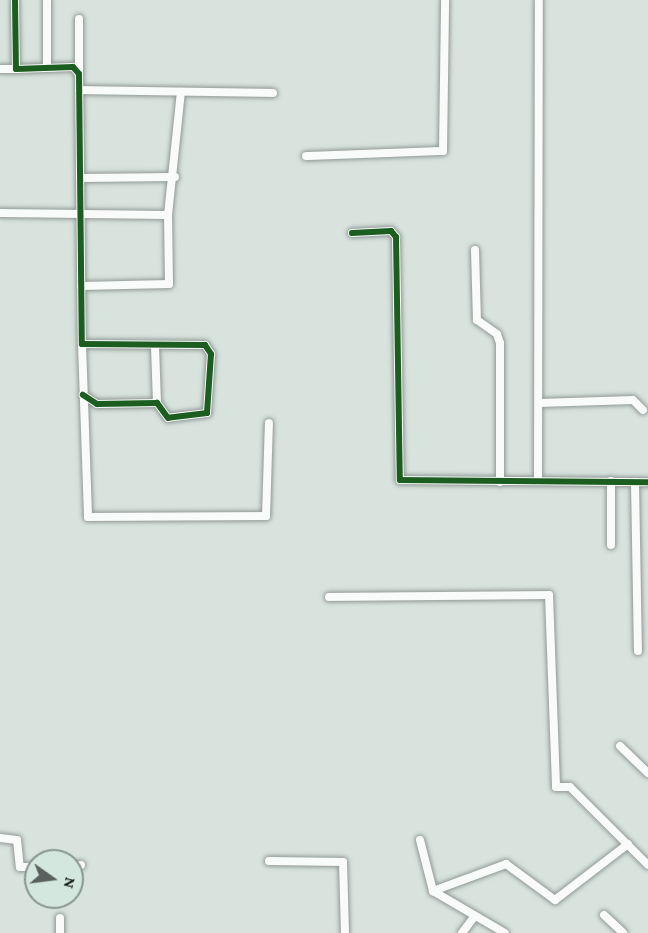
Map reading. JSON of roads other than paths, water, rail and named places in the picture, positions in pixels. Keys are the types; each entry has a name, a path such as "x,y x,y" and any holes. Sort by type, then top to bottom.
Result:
{"street":[{"path":"15,0 16,69"},
{"path":"47,0 47,68"},
{"path":"306,156 443,151 445,0"},
{"path":"538,480 539,0"},
{"path":"79,19 84,510 91,518 266,516 269,423"},
{"path":"0,69 73,67 80,74"},
{"path":"80,90 273,93"},
{"path":"81,286 169,284 168,215 175,177 181,92"},
{"path":"80,178 175,177"},
{"path":"0,213 80,216 168,215"},
{"path":"352,233 391,231 396,237 398,478 408,484 538,480 648,482"},
{"path":"475,250 477,320 500,343 500,482"},
{"path":"82,344 205,345 211,354 211,410 168,418 158,403 155,346"},
{"path":"83,395 97,404 158,403"},
{"path":"539,403 633,400 644,410"},
{"path":"611,481 611,546"},
{"path":"634,482 638,651"},
{"path":"329,597 549,596 556,787 570,787 648,865"},
{"path":"637,612 648,612"},
{"path":"620,746 648,773"},
{"path":"0,838 17,840 20,867 24,867"},
{"path":"420,840 434,891 474,917 505,933"},
{"path":"434,891 506,864 555,900 628,844"},
{"path":"268,861 343,862 345,933"},
{"path":"604,915 623,933"},
{"path":"462,933 474,917"},
{"path":"60,918 60,933"}]}
